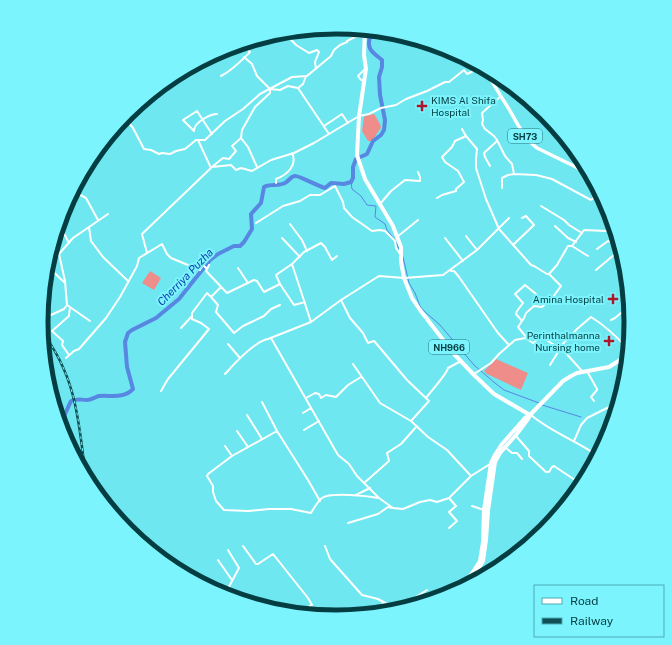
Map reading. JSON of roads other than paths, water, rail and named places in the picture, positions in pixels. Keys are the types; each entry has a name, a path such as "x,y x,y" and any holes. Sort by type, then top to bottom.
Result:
{"highway":[{"name":"NH966","path":"364,36 366,68 359,116 357,155 366,182 393,226 402,247 401,262 407,277 412,298 461,361 474,375 494,394 530,415"},
{"path":"467,579 480,561 483,542 484,510 491,463 499,451 526,418 563,381 571,376 608,367 622,359"},
{"path":"475,575 483,561 495,462 499,451 516,435 530,415"}],"main road":[{"name":"SH73","path":"491,80 525,136 534,145 579,167"}],"street":[{"path":"128,122 144,149 151,150 159,154 170,154 185,149 196,140 205,140 225,121 243,109 260,94 292,77 306,76 331,56 334,50 340,45 350,39 364,36"},
{"path":"290,38 309,54 317,50 319,52 315,62 316,69"},
{"path":"221,76 233,70 235,66 250,52 246,48"},
{"path":"244,58 252,64 257,76 270,89 280,90 288,86 298,88 329,134"},
{"path":"365,81 361,80 358,76 366,68"},
{"path":"212,168 232,165 236,170 241,168 252,170 271,160 292,153 348,124 359,116 369,114 381,108 396,105 406,99 445,82 451,81 464,70 467,74 476,71"},
{"path":"298,88 303,84 306,76"},
{"path":"147,253 142,234 223,158 229,159 236,151 232,146 241,138 242,130 251,113 255,107 270,93 270,89"},
{"path":"501,96 482,113 482,124 485,129 494,136 512,164 514,174"},
{"path":"212,134 203,120 197,111 183,120 194,131 195,126 203,120 217,114"},
{"path":"324,126 342,114 348,124"},
{"path":"462,129 477,149 476,168 486,199 499,229 531,265 549,274 561,287 542,307 534,306 529,310 518,327 527,338 534,343 541,337 560,349 585,372 597,389 592,397 594,401"},
{"path":"436,198 456,191 456,189 464,182 458,171 445,162 442,157 452,147 455,141 466,136"},
{"path":"241,138 248,147 257,168"},
{"path":"198,140 212,168"},
{"path":"490,166 484,153 497,141"},
{"path":"276,183 276,179 281,177 292,166 294,162 292,153"},
{"path":"380,204 391,191 405,180 420,181 418,172"},
{"path":"502,188 502,178 508,175 536,175 552,179 591,200 596,196"},
{"path":"256,223 283,206 300,201 310,195 320,196 335,186 343,202 344,208 352,217 372,230 385,231 395,241 396,248 402,254"},
{"path":"78,194 86,198 98,220"},
{"path":"541,206 582,233"},
{"path":"51,315 64,309 67,305 65,283 59,254 68,243 88,227 108,214"},
{"path":"513,245 534,225 526,216 522,218"},
{"path":"225,374 240,358 262,340 271,338 310,322 379,276 407,277 443,275 477,250 509,218"},
{"path":"397,237 418,220"},
{"path":"290,224 302,240 307,251"},
{"path":"555,226 568,238 576,242"},
{"path":"88,227 91,241 103,257 128,281"},
{"path":"549,274 557,265 568,246 572,246 576,242 584,230 606,231 608,228"},
{"path":"63,231 68,243"},
{"path":"466,236 477,250"},
{"path":"282,238 300,257"},
{"path":"445,238 463,261"},
{"path":"597,249 608,241 613,242"},
{"path":"305,302 294,304 280,284 276,275 307,251 321,243 332,260 337,256"},
{"path":"66,358 74,351 79,349 106,318 137,266 139,258 162,244 166,254 171,258 200,270 202,265 228,293 254,280 257,281 264,292 280,284"},
{"path":"572,246 588,256"},
{"path":"596,270 616,253"},
{"path":"292,264 310,322"},
{"path":"206,268 209,265"},
{"path":"238,268 248,283"},
{"path":"52,271 65,283"},
{"path":"449,271 454,271 459,277 498,333 509,345"},
{"path":"522,321 516,314 523,303 515,294 519,289 525,285 536,294 541,304"},
{"path":"212,297 221,287"},
{"path":"181,328 192,316 195,308 207,293 218,305 216,312 234,333 243,326 264,316 280,304"},
{"path":"341,300 350,318 363,333 368,343 374,341 407,380 429,401 411,421"},
{"path":"67,305 90,321"},
{"path":"69,355 62,345 63,341 52,331 69,316 70,307"},
{"path":"611,320 624,310"},
{"path":"161,391 168,379 209,329 192,319 192,316"},
{"path":"550,365 560,349 577,329 591,317 598,321 624,344"},
{"path":"271,338 338,455 349,464 357,476 379,498 393,508"},
{"path":"474,375 491,363 516,339 527,338"},
{"path":"228,344 240,358"},
{"path":"426,398 441,378 447,373 448,368 461,361"},
{"path":"352,364 380,403 411,421 428,437 447,450 471,476"},
{"path":"306,398 314,393 319,394 321,398 326,395 336,398 348,385 361,376"},
{"path":"262,402 277,431 320,501"},
{"path":"574,441 580,425 587,418 612,405"},
{"path":"303,413 312,408"},
{"path":"248,415 262,439"},
{"path":"530,415 593,453"},
{"path":"304,430 319,421"},
{"path":"364,483 389,462 387,453 401,444 417,426"},
{"path":"237,430 248,447"},
{"path":"277,431 232,456 208,474 207,476 213,486 216,501 224,510 248,511 291,509 311,513 323,498 334,495 379,498"},
{"path":"516,435 529,451 530,456 546,472 549,472 554,466 577,481"},
{"path":"225,446 232,456"},
{"path":"505,447 512,453 517,454 522,459"},
{"path":"348,523 378,514 388,507 403,509 420,502 430,500 437,502 449,498 471,476 491,463"},
{"path":"355,496 370,488"},
{"path":"449,498 456,506 449,512 457,521 450,528"},
{"path":"472,506 484,510"},
{"path":"243,546 256,564 273,554 312,605 303,609"},
{"path":"326,546 330,559 362,595 378,599 389,606"},
{"path":"227,590 239,568 228,550"},
{"path":"218,560 232,580"},
{"path":"411,601 427,590"},
{"path":"379,608 384,602"}],"waterway":[{"name":"Cherriya Puzha","path":"65,420 65,414 71,401 78,399 88,400 99,396 117,396 125,394 133,389 127,367 125,342 128,333 156,318 179,299 210,260 234,246 240,246 244,242 252,229 251,214 261,203 264,187 268,185 283,184 295,176 325,188 331,183 344,184 351,182 353,178 353,167 356,159 367,154 373,141 381,135 384,130 385,120 380,95 379,77 382,67 382,60 370,48 370,37 373,36"},
{"path":"351,182 352,189 361,196 367,205 376,206 375,217 385,224 387,230 395,240"},
{"path":"396,242 399,249"},
{"path":"403,257 409,283 420,306 440,325 474,365 504,390 539,403"},
{"path":"542,405 581,417"}],"railway":[{"path":"48,341 62,365 69,383 78,420 84,463"}],"place":[{"name":"KIMS Al Shifa Hospital","path":"422,106"},
{"name":"Amina Hospital","path":"613,299"},
{"name":"Perinthalmanna Nursing home","path":"609,341"}]}
